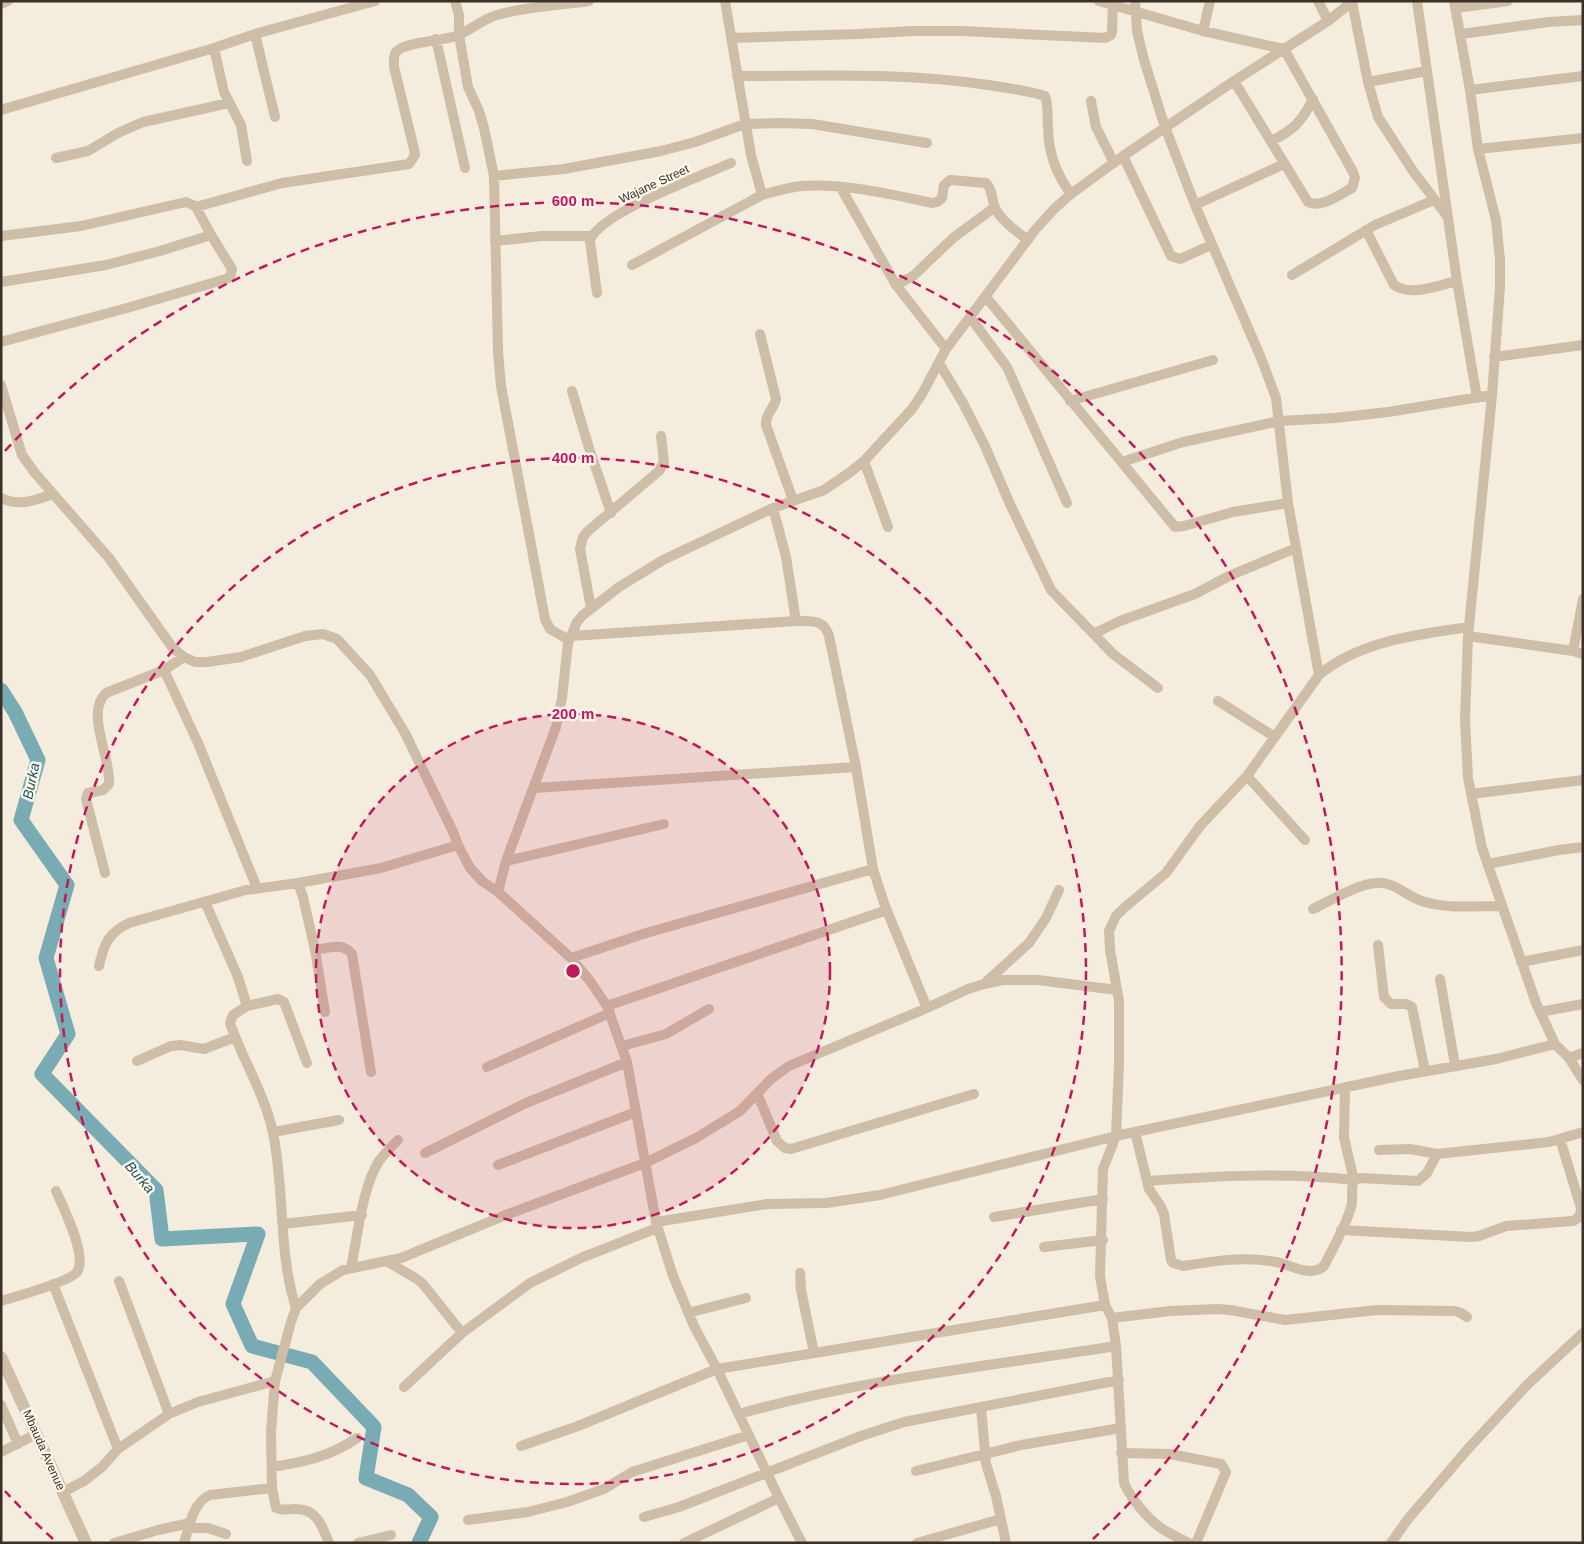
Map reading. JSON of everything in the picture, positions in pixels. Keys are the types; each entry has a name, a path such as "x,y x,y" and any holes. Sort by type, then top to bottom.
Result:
{"street":[{"path":"1,4 8,1"},
{"path":"1,110 214,48 255,34 375,1"},
{"path":"455,1 459,15 459,35 468,87 479,111 484,128 494,176 498,352 504,404 545,619 550,629 570,638 796,621 817,622 826,627 856,767 874,869 887,910 928,1008"},
{"path":"196,207 282,183 408,164 415,155 396,75 395,53 400,49 459,35 478,22 497,15 589,1"},
{"path":"725,1 745,124 762,194"},
{"path":"1099,1 1113,5 1136,6 1203,31 1284,49 1353,172 1355,184 1352,188 1321,203 1312,204 1305,198 1234,81"},
{"path":"1203,31 1210,1"},
{"path":"1318,1 1328,21"},
{"path":"1417,1 1457,281 1477,398"},
{"path":"1508,1 1455,4 1478,149 1496,220 1500,287 1492,395 1468,632 1465,748 1471,794 1482,848 1521,962 1540,1012 1555,1044 1569,1058 1583,1080"},
{"path":"498,892 506,862 556,727 570,638 577,622 591,608 619,587 663,560 773,508 824,490 864,461 912,409 946,349 1044,219 1071,194 1114,163 1234,81 1328,21 1352,2 1368,82 1378,117 1434,200 1448,217"},
{"path":"732,38 923,31 1105,38 1111,35 1112,32 1113,5"},
{"path":"1136,6 1137,31 1165,127 1211,245 1276,398 1288,503 1319,675"},
{"path":"1461,34 1549,22 1583,20"},
{"path":"255,34 275,117"},
{"path":"436,39 465,168"},
{"path":"214,48 222,87 242,125 247,161"},
{"path":"1368,82 1427,71"},
{"path":"736,76 898,76 962,81 1029,91 1044,96 1047,106 1048,137 1053,161 1062,182 1071,194"},
{"path":"1470,90 1583,76"},
{"path":"1271,142 1293,129 1306,113 1313,99"},
{"path":"1091,101 1096,127 1114,163"},
{"path":"56,158 88,151 118,133 149,120 229,103"},
{"path":"494,176 564,169 661,151 695,142 745,124 781,122 812,124 927,144"},
{"path":"1478,149 1583,138"},
{"path":"1124,156 1171,256 1180,259 1211,245"},
{"name":"Wajane Street","path":"592,236 613,217 633,206 731,163"},
{"path":"1195,205 1284,164"},
{"path":"632,265 762,194 800,186 841,188 891,194 934,203 942,198 944,184 950,180 986,183 989,186 995,207 1007,222 1028,240"},
{"path":"841,188 896,285 946,349"},
{"path":"1292,275 1366,230 1434,200"},
{"path":"1,236 81,226 181,203 190,203 196,207 210,235 232,269 232,273 226,279 128,308 1,342"},
{"path":"896,285 914,276 953,238 995,207"},
{"path":"1366,230 1394,285 1400,289 1416,290 1457,281"},
{"path":"1,282 106,265 160,251 210,235"},
{"path":"495,240 542,236 592,236 591,247 597,293"},
{"path":"986,297 1174,527 1233,512 1288,503"},
{"path":"970,317 1006,367 1067,502"},
{"path":"760,334 776,399 774,406 766,417 766,425 793,500"},
{"path":"1494,357 1583,345"},
{"path":"1070,401 1213,360"},
{"path":"939,363 963,403 984,444 1051,590 1112,654 1158,688"},
{"path":"1,385 22,455 35,473 109,558 172,647 184,657 195,662 207,662 241,657 305,636 323,634 337,639 370,675 405,733 470,868 482,881 498,892 571,958 590,981 608,1009 627,1062 657,1225 673,1276 688,1313 802,1543"},
{"path":"572,391 589,448 612,512"},
{"path":"1122,462 1183,442 1279,421 1388,412 1492,395"},
{"path":"591,608 580,543 588,531 663,466 664,457 661,436"},
{"path":"864,461 888,527"},
{"path":"1,498 8,502 25,503 53,494"},
{"path":"773,508 786,557 796,621"},
{"path":"1094,633 1127,618 1188,596 1229,576 1296,548"},
{"path":"1189,1543 1160,1527 1150,1519 1129,1492 1123,1478 1116,1346 1112,1318 1105,1305 1100,1276 1103,1169 1116,1136 1119,1064 1120,1021 1117,990 1108,939 1111,924 1124,908 1166,873 1200,826 1246,776 1319,675 1338,660 1381,644 1417,635 1468,632 1578,652 1583,599"},
{"path":"105,873 86,799 88,793 102,790 109,784 99,724 99,699 106,692 164,670 184,657"},
{"path":"164,670 198,743 257,888"},
{"path":"1218,701 1275,737"},
{"path":"534,788 856,767"},
{"path":"1246,776 1305,840"},
{"path":"1471,794 1583,780"},
{"path":"506,862 664,824"},
{"path":"100,966 104,946 108,938 120,927 129,923 257,888 298,883 381,868 458,845"},
{"path":"1488,864 1583,846"},
{"path":"571,958 646,933 874,869"},
{"path":"298,883 303,896 315,950 325,1012"},
{"path":"1313,909 1358,888 1378,883 1393,885 1416,899 1437,904 1502,906"},
{"path":"984,984 1029,943 1046,918 1059,890"},
{"path":"205,902 238,977 247,1006"},
{"path":"487,1067 608,1009 887,910"},
{"path":"1378,945 1384,997 1391,1004 1406,1004 1412,1007 1425,1071"},
{"path":"315,950 341,946 352,954 371,1072"},
{"path":"1521,962 1583,950"},
{"path":"1440,979 1455,1065"},
{"path":"329,1543 319,1520 314,1514 307,1510 281,1510 276,1508 272,1488 271,1432 275,1381 296,1308 320,1284 335,1274 351,1267 388,1262 511,1213 645,1163 696,1138 740,1111 780,1072 800,1060 928,1008 968,989 1003,980 1038,980 1117,990"},
{"path":"296,1308 287,1266 273,1132 262,1094 235,1037 230,1018 247,1006 278,999 284,1002 307,1062"},
{"path":"1540,1012 1583,1004"},
{"path":"622,1046 666,1034 709,1009"},
{"path":"137,1061 171,1046 180,1045 204,1049 235,1037"},
{"path":"404,1387 462,1332 530,1283 581,1258 657,1225 767,1204 826,1203 880,1196 1116,1136 1345,1087 1455,1065 1496,1059 1555,1044"},
{"path":"1569,1058 1583,1053"},
{"path":"425,1153 533,1099 627,1062"},
{"path":"1135,1132 1147,1181 1152,1194 1162,1209 1172,1260 1178,1265 1246,1259 1273,1262 1314,1271 1324,1266 1352,1206 1352,1184 1354,1180 1344,1138 1345,1087"},
{"path":"757,1093 777,1141 785,1148 791,1150 974,1094"},
{"path":"498,1165 636,1112"},
{"path":"273,1132 339,1120"},
{"path":"1379,1150 1410,1148 1437,1154 1560,1139 1583,1132"},
{"path":"1341,1230 1471,1237 1506,1226 1573,1221 1581,1214 1560,1139"},
{"path":"351,1267 366,1192 375,1168 386,1152 398,1140"},
{"path":"1147,1181 1251,1175 1316,1175 1354,1180 1360,1178 1418,1181 1427,1173 1437,1154"},
{"path":"1,1301 53,1284 75,1274 78,1270 80,1258 71,1224 56,1191"},
{"path":"994,1217 1103,1199"},
{"path":"283,1224 362,1215"},
{"path":"1044,1247 1102,1240"},
{"path":"388,1262 423,1284 462,1332"},
{"path":"800,1273 814,1353"},
{"path":"119,1281 168,1414"},
{"path":"53,1284 118,1449"},
{"path":"688,1313 746,1298"},
{"path":"521,1446 558,1434 717,1369 1105,1305"},
{"path":"1112,1318 1170,1311 1218,1309 1285,1320 1394,1310 1455,1311 1467,1317"},
{"path":"1391,1543 1408,1519 1467,1450 1528,1384 1583,1333"},
{"path":"739,1414 875,1383 1116,1346"},
{"name":"Mbauda Avenue","path":"1,1357 86,1543"},
{"path":"644,1517 679,1507 767,1472 904,1422 1119,1380"},
{"path":"63,1492 84,1481 102,1467 118,1449 168,1414 198,1402 275,1381"},
{"path":"1,1406 4,1419 18,1444"},
{"path":"981,1407 984,1453 1006,1543"},
{"path":"916,1471 984,1453 1121,1428"},
{"path":"1,1452 36,1434"},
{"path":"468,1520 528,1512 567,1502 604,1489 632,1472 749,1435"},
{"path":"272,1467 308,1461 336,1452 356,1438"},
{"path":"1122,1453 1170,1454 1221,1464 1226,1472 1196,1543"},
{"path":"184,1543 198,1504 203,1498 210,1495 272,1488"},
{"path":"684,1543 779,1498"},
{"path":"917,1543 1001,1519"},
{"path":"114,1543 158,1530 189,1526 208,1528 226,1534"},
{"path":"358,1543 391,1535"}],"waterway":[{"name":"Burka","path":"1,690 15,712 38,760 21,820 67,885 46,958 68,1034 42,1074 156,1190 162,1239 258,1234 233,1304 252,1346 312,1362 374,1427 366,1478 408,1495 431,1517 419,1543"}]}
